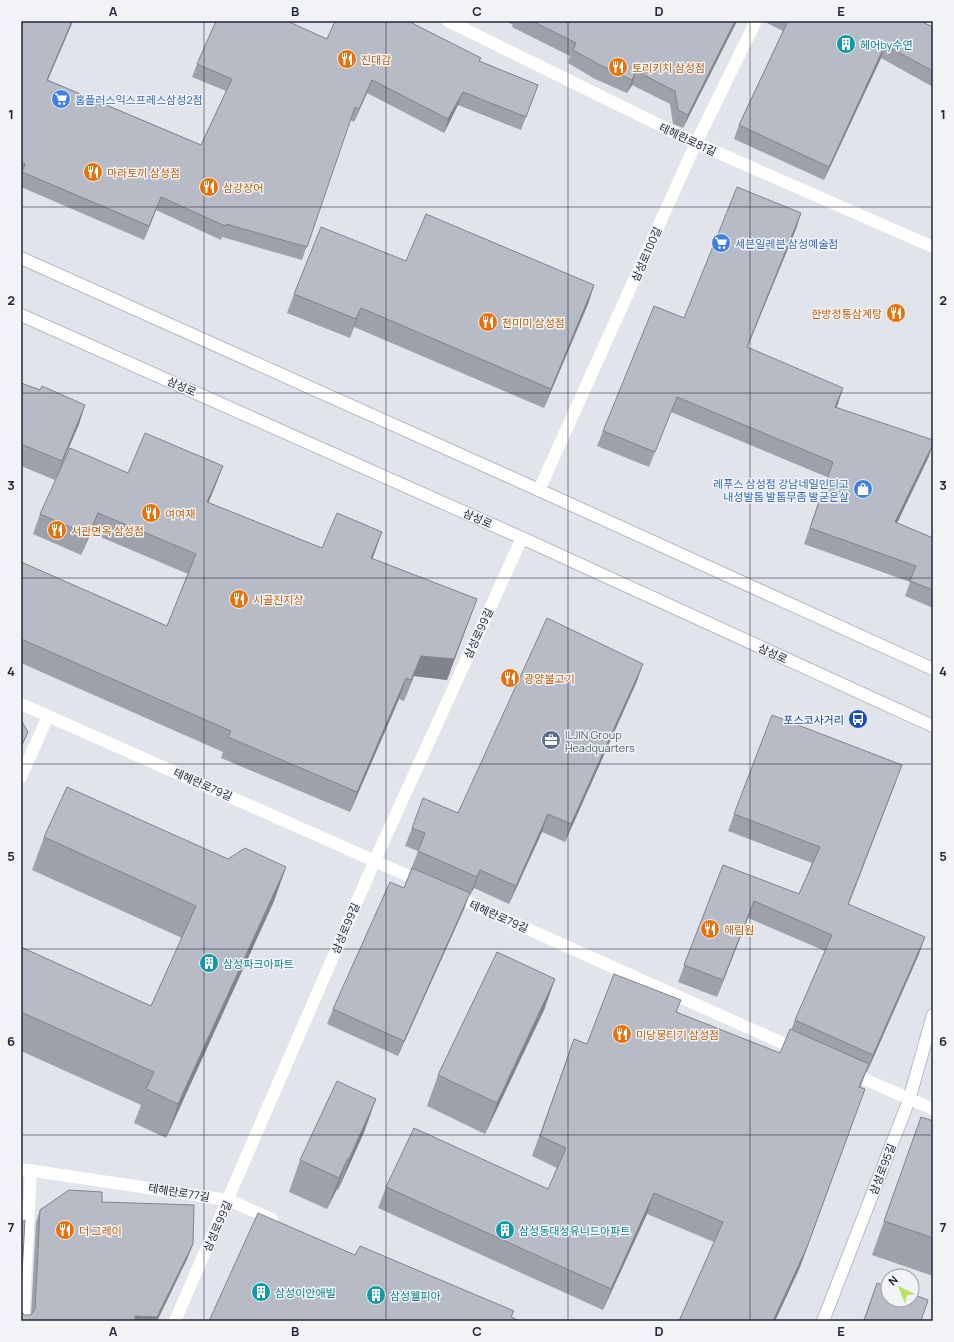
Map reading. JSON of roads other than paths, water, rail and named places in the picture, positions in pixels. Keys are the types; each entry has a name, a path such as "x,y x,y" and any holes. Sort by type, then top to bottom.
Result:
{"street":[{"name":"테헤란로81길","path":"448,21 696,143 933,247"},
{"name":"삼성로100길","path":"539,490 696,143 756,21"},
{"path":"21,258 539,490 933,669"},
{"name":"삼성로","path":"21,314 522,538 933,726"},
{"name":"삼성로99길","path":"175,1321 375,860 522,538"},
{"name":"테헤란로79길","path":"21,704 375,860 811,1056"},
{"path":"21,778 48,716"},
{"name":"삼성로95길","path":"823,1321 909,1100 933,1015"},
{"path":"840,1069 909,1100 933,1109"},
{"path":"23,1321 26,1170"},
{"name":"테헤란로77길","path":"26,1170 228,1200 286,1225"}],"place":[{"name":"헤어by수연","path":"846,44"},
{"name":"진대감","path":"347,59"},
{"name":"토리키치 삼성점","path":"618,67"},
{"name":"홈플러스익스프레스삼성2점","path":"61,99"},
{"name":"마라토끼 삼성점","path":"93,172"},
{"name":"삼강장어","path":"209,187"},
{"name":"세븐일레븐 삼성예술점","path":"721,243"},
{"name":"한방정통삼계탕","path":"896,313"},
{"name":"천미미 삼성점","path":"488,322"},
{"name":"레푸스 삼성점 강남네일인디고 내성발톱 발톱무좀 발굳은살","path":"863,489"},
{"name":"여여재","path":"151,513"},
{"name":"서관면옥 삼성점","path":"57,530"},
{"name":"시골진지상","path":"239,599"},
{"name":"광양불고기","path":"510,678"},
{"name":"포스코사거리","path":"858,719"},
{"name":"ILJIN Group Headquarters","path":"551,740"},
{"name":"해림원","path":"710,929"},
{"name":"삼성파크아파트","path":"209,963"},
{"name":"미당뭉티기 삼성점","path":"622,1034"},
{"name":"더 그레이","path":"65,1230"},
{"name":"삼성동대성유니드아파트","path":"505,1230"},
{"name":"삼성이안애빌","path":"261,1292"},
{"name":"삼성웰피아","path":"376,1295"}]}
